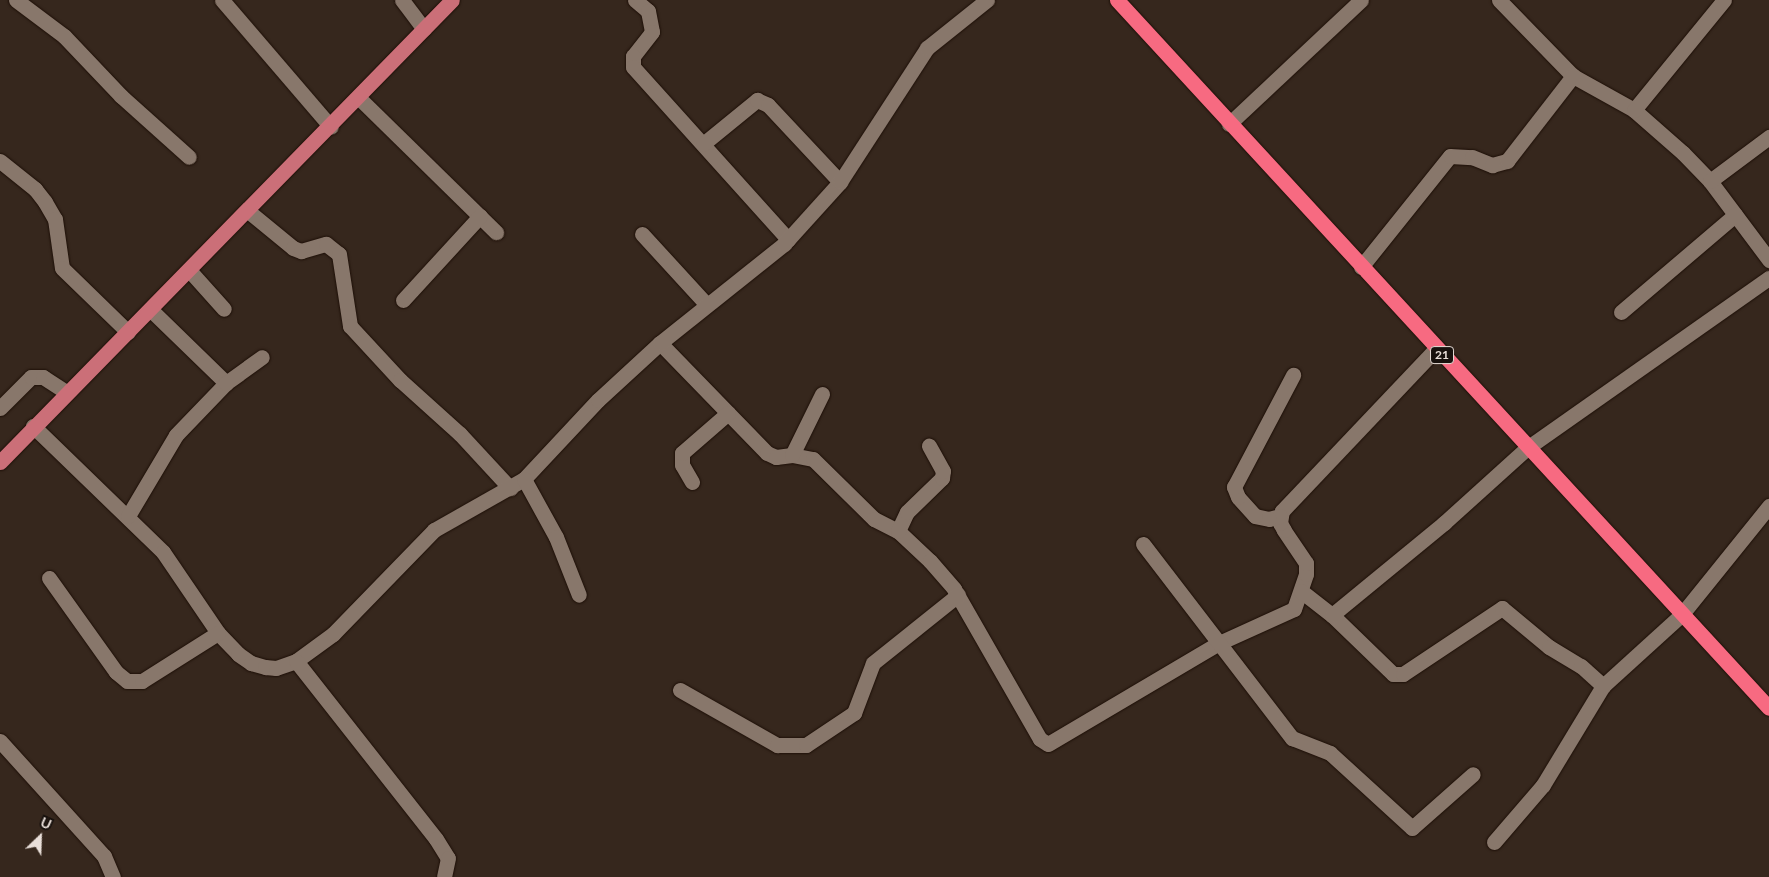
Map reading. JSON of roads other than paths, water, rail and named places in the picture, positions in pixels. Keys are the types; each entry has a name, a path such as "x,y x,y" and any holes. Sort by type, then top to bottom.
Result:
{"highway":[{"name":"21","path":"1117,0 1527,448 1769,708"}],"main road":[{"path":"0,462 66,392 151,310 331,127 452,0"}],"street":[{"path":"16,0 64,36 120,96 189,157"},
{"path":"222,0 331,127"},
{"path":"402,0 424,28"},
{"path":"635,0 648,11 652,32 633,56 633,67 788,239"},
{"path":"33,426 128,516 182,576 218,633 251,663 276,668 296,661 333,634 434,530 524,479 598,400 660,343 788,239 840,182 927,48 986,0"},
{"path":"1229,124 1361,0"},
{"path":"1499,0 1573,76 1634,110 1710,181 1769,260"},
{"path":"1634,110 1724,0"},
{"path":"1362,267 1450,156 1472,157 1492,165 1506,162 1573,76"},
{"path":"358,98 496,232"},
{"path":"703,144 757,100 768,105 840,182"},
{"path":"1710,181 1769,137"},
{"path":"0,161 36,189 55,219 62,268 128,332"},
{"path":"248,210 293,248 301,251 326,244 339,254 350,326 400,380 460,434 510,488"},
{"path":"1621,312 1735,215"},
{"path":"403,300 480,216"},
{"path":"642,234 707,305"},
{"path":"189,270 224,309"},
{"path":"1332,615 1444,522 1527,448 1769,278"},
{"path":"151,310 226,383"},
{"path":"660,343 767,453 776,457 792,455 813,459 821,464 874,519 898,531 930,561 958,595 1040,739 1048,744 1219,643 1294,609 1301,591 1306,563 1284,530 1280,516 1285,507 1436,349"},
{"path":"128,516 176,435 226,383 262,357"},
{"path":"0,408 31,376 37,375 66,392"},
{"path":"1280,516 1269,519 1255,516 1238,497 1234,487 1293,375"},
{"path":"792,455 822,394"},
{"path":"692,482 682,465 682,453 728,414"},
{"path":"898,531 907,512 942,478 943,471 929,446"},
{"path":"524,479 556,537 578,595"},
{"path":"1494,842 1543,785 1604,686 1682,614 1769,506"},
{"path":"1143,544 1292,738 1330,753 1412,828 1473,774"},
{"path":"49,578 116,672 127,681 142,681 218,633"},
{"path":"1301,591 1332,615 1388,672 1398,674 1444,648 1502,608 1549,647 1581,666 1604,686"},
{"path":"680,690 777,745 806,745 854,714 874,663 958,595"},
{"path":"296,661 436,839 448,858 444,877"},
{"path":"0,741 99,851 115,874"}]}
